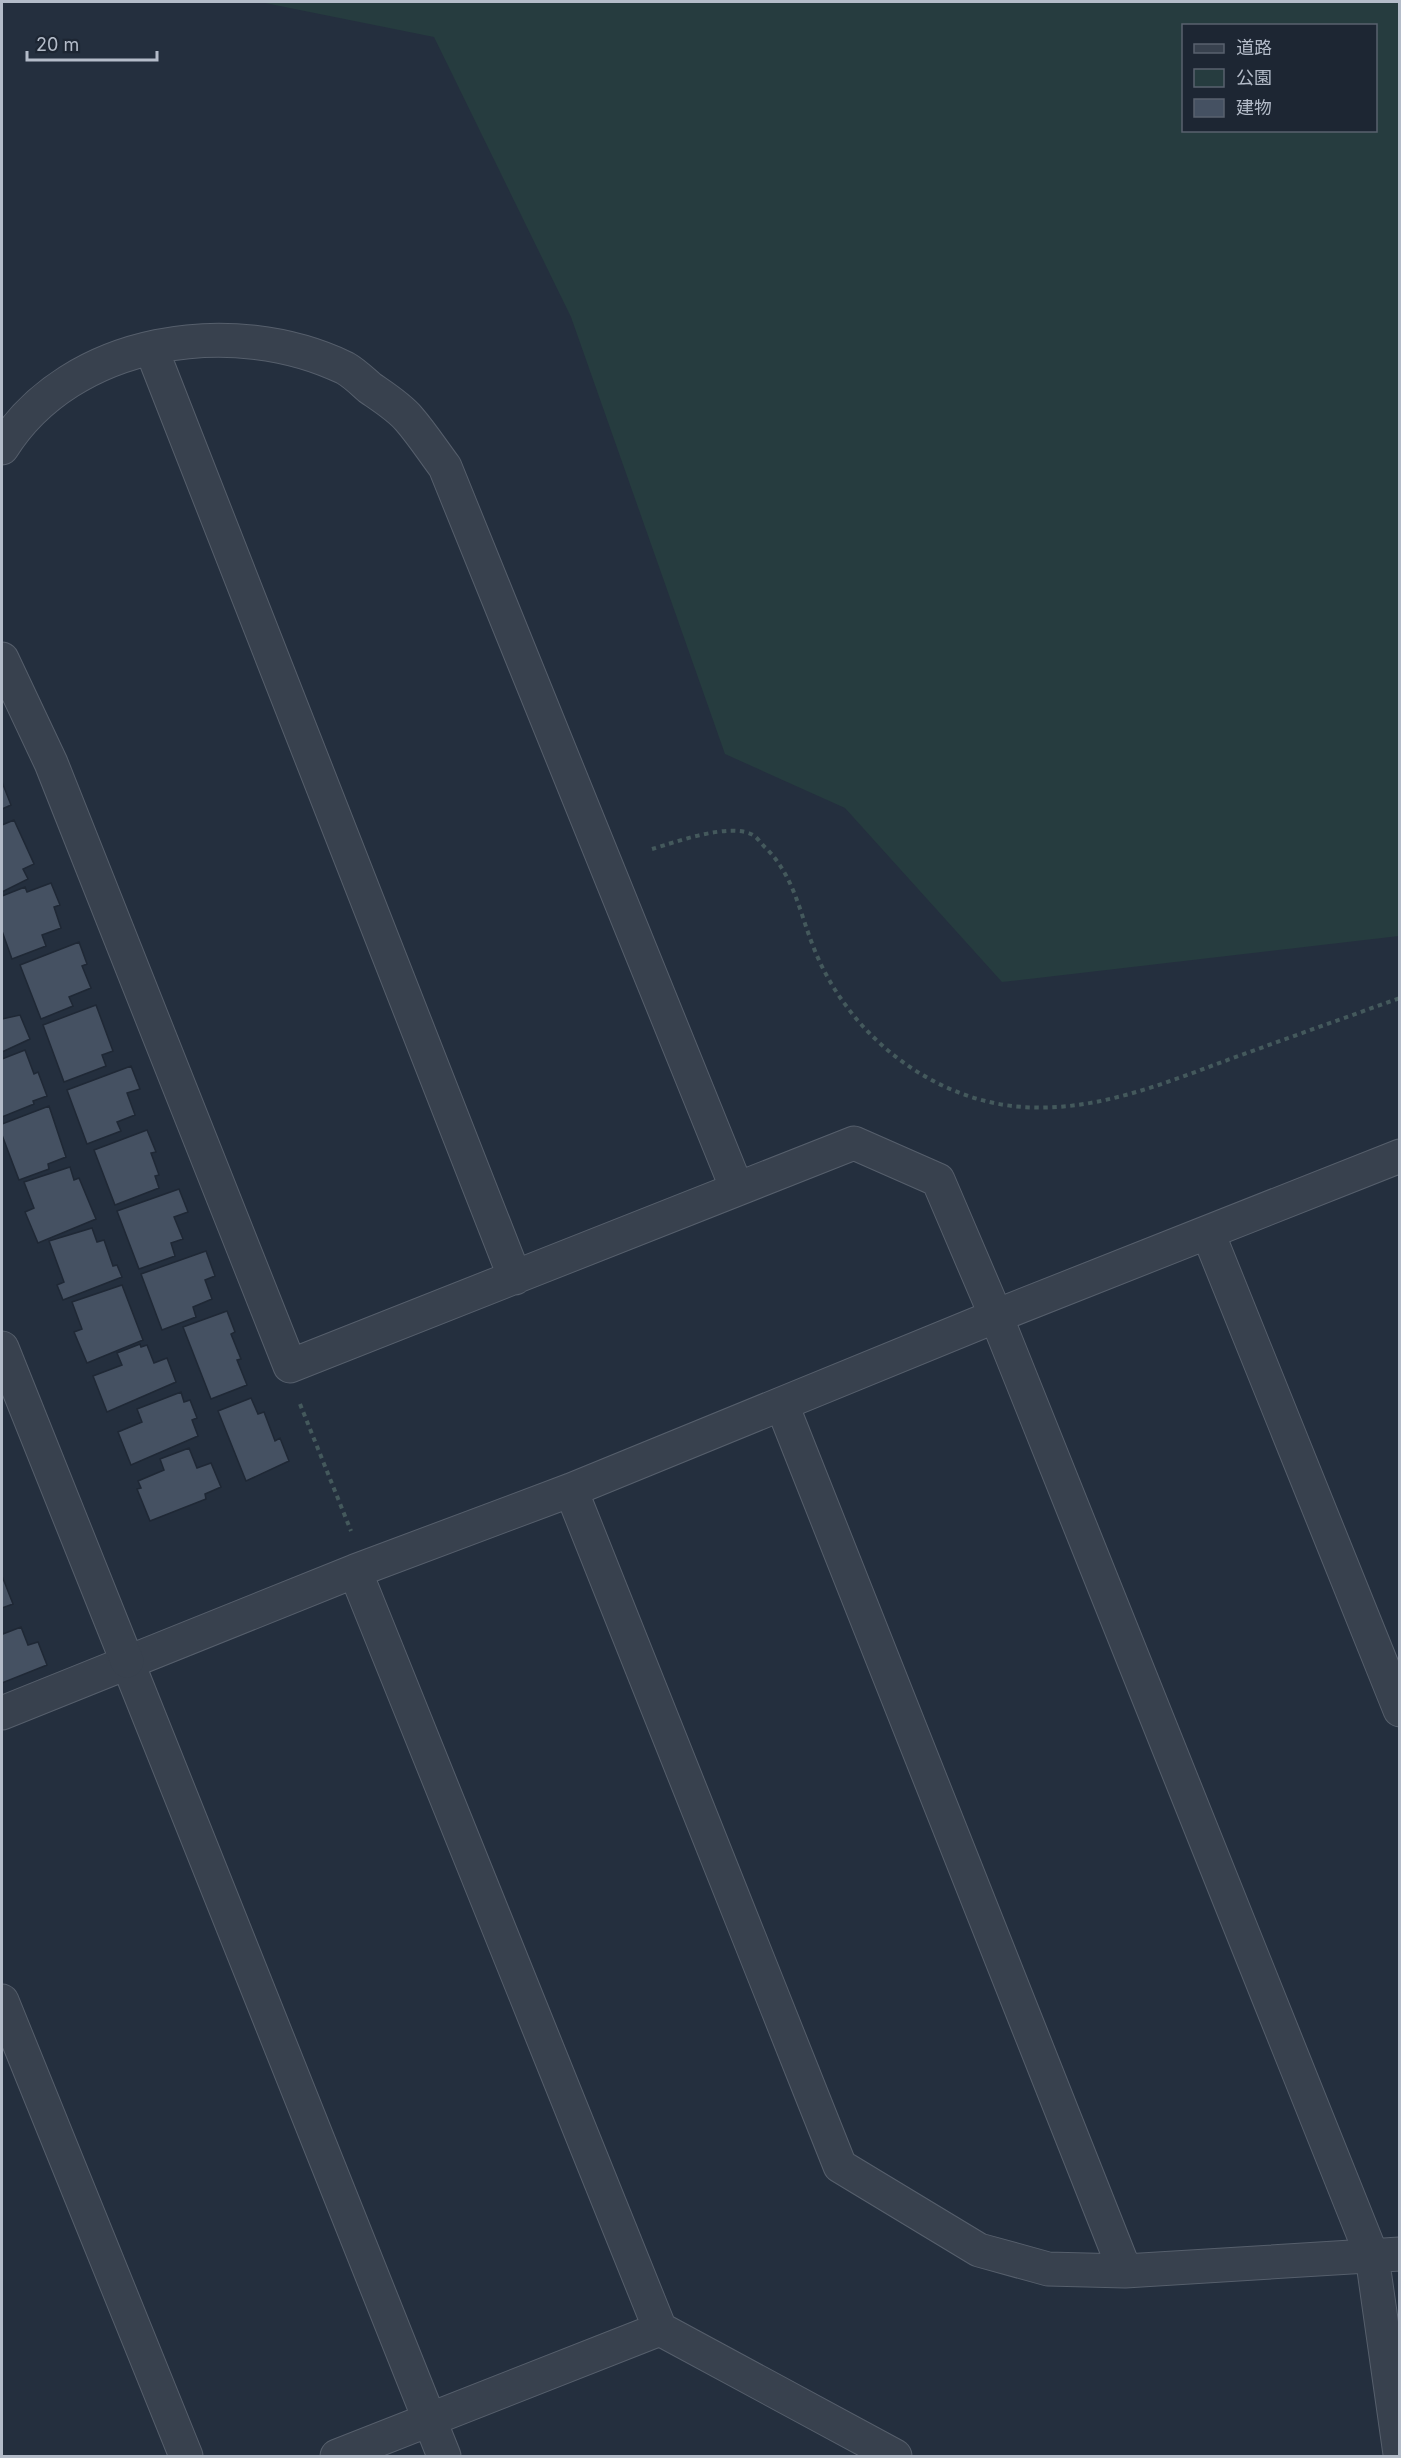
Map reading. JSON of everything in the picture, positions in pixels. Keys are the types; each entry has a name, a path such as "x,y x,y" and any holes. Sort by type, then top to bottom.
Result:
{"street":[{"path":"2,448 12,431 60,387 108,362 151,348 182,342 234,339 295,349 346,369 408,417 445,466 737,1189"},
{"path":"151,348 515,1278"},
{"path":"2,659 51,763 290,1366 854,1143 938,1180 1385,2255 1400,2454"},
{"path":"2,1713 355,1571 571,1490 996,1316 1400,1156"},
{"path":"1208,1233 1400,1710"},
{"path":"2,1348 444,2457"},
{"path":"782,1405 1125,2271"},
{"path":"571,1490 840,2166 979,2250 1047,2269 1125,2271 1385,2255"},
{"path":"355,1571 660,2329 895,2457"},
{"path":"2,2001 186,2457"},
{"path":"337,2457 660,2329"}],"path":[{"path":"652,849 702,833 730,832 753,835 779,862 802,907 813,946 832,984 855,1017 884,1047 918,1073 957,1093 1012,1106 1054,1108 1107,1101 1400,998"},
{"path":"290,1366 297,1396 355,1542 355,1571"}],"green space":[{"path":"260,2 1399,2 1399,936 1002,982 845,808 725,754 571,317 434,37"}],"building":[{"path":"2,782 11,805 2,809"},
{"path":"14,820 34,864 23,869 28,879 2,892 2,825"},
{"path":"51,883 60,905 54,907 61,928 42,935 46,946 12,959 2,931 2,896 25,887 27,892"},
{"path":"79,942 87,964 82,966 91,988 69,997 73,1006 41,1019 20,965"},
{"path":"96,1005 113,1051 102,1055 106,1066 64,1082 43,1025"},
{"path":"20,1015 30,1039 2,1052 2,1019"},
{"path":"25,1050 34,1074 38,1072 47,1096 2,1117 2,1059"},
{"path":"131,1066 140,1089 127,1093 135,1115 117,1122 121,1131 87,1144 67,1090"},
{"path":"49,1106 66,1157 48,1164 49,1169 19,1180 2,1135 2,1124"},
{"path":"147,1130 156,1152 151,1153 159,1175 155,1176 159,1188 115,1205 94,1150"},
{"path":"70,1167 74,1180 79,1178 96,1219 38,1243 25,1212 34,1208 24,1182"},
{"path":"179,1189 188,1212 174,1217 183,1239 171,1243 175,1256 139,1269 117,1211"},
{"path":"92,1228 97,1242 104,1240 113,1266 117,1265 122,1277 63,1300 57,1285 64,1282 49,1241"},
{"path":"206,1251 215,1276 205,1280 212,1299 193,1307 196,1317 162,1330 141,1274"},
{"path":"122,1285 143,1340 87,1363 74,1332 82,1329 72,1302"},
{"path":"227,1311 235,1332 231,1334 241,1359 237,1360 247,1385 211,1399 183,1327"},
{"path":"140,1344 141,1347 147,1345 154,1363 167,1358 176,1382 107,1412 93,1376 122,1365 117,1353"},
{"path":"181,1392 184,1402 190,1400 197,1418 192,1420 198,1436 131,1465 118,1432 142,1422 137,1409"},
{"path":"251,1398 258,1414 264,1412 275,1441 280,1438 289,1461 246,1481 218,1411"},
{"path":"189,1448 197,1468 211,1463 221,1487 205,1494 206,1499 150,1521 137,1489 141,1488 138,1481 164,1470 160,1459"},
{"path":"2,1576 13,1604 2,1608"},
{"path":"21,1627 28,1645 38,1642 47,1665 2,1683 2,1631 3,1634"}]}
